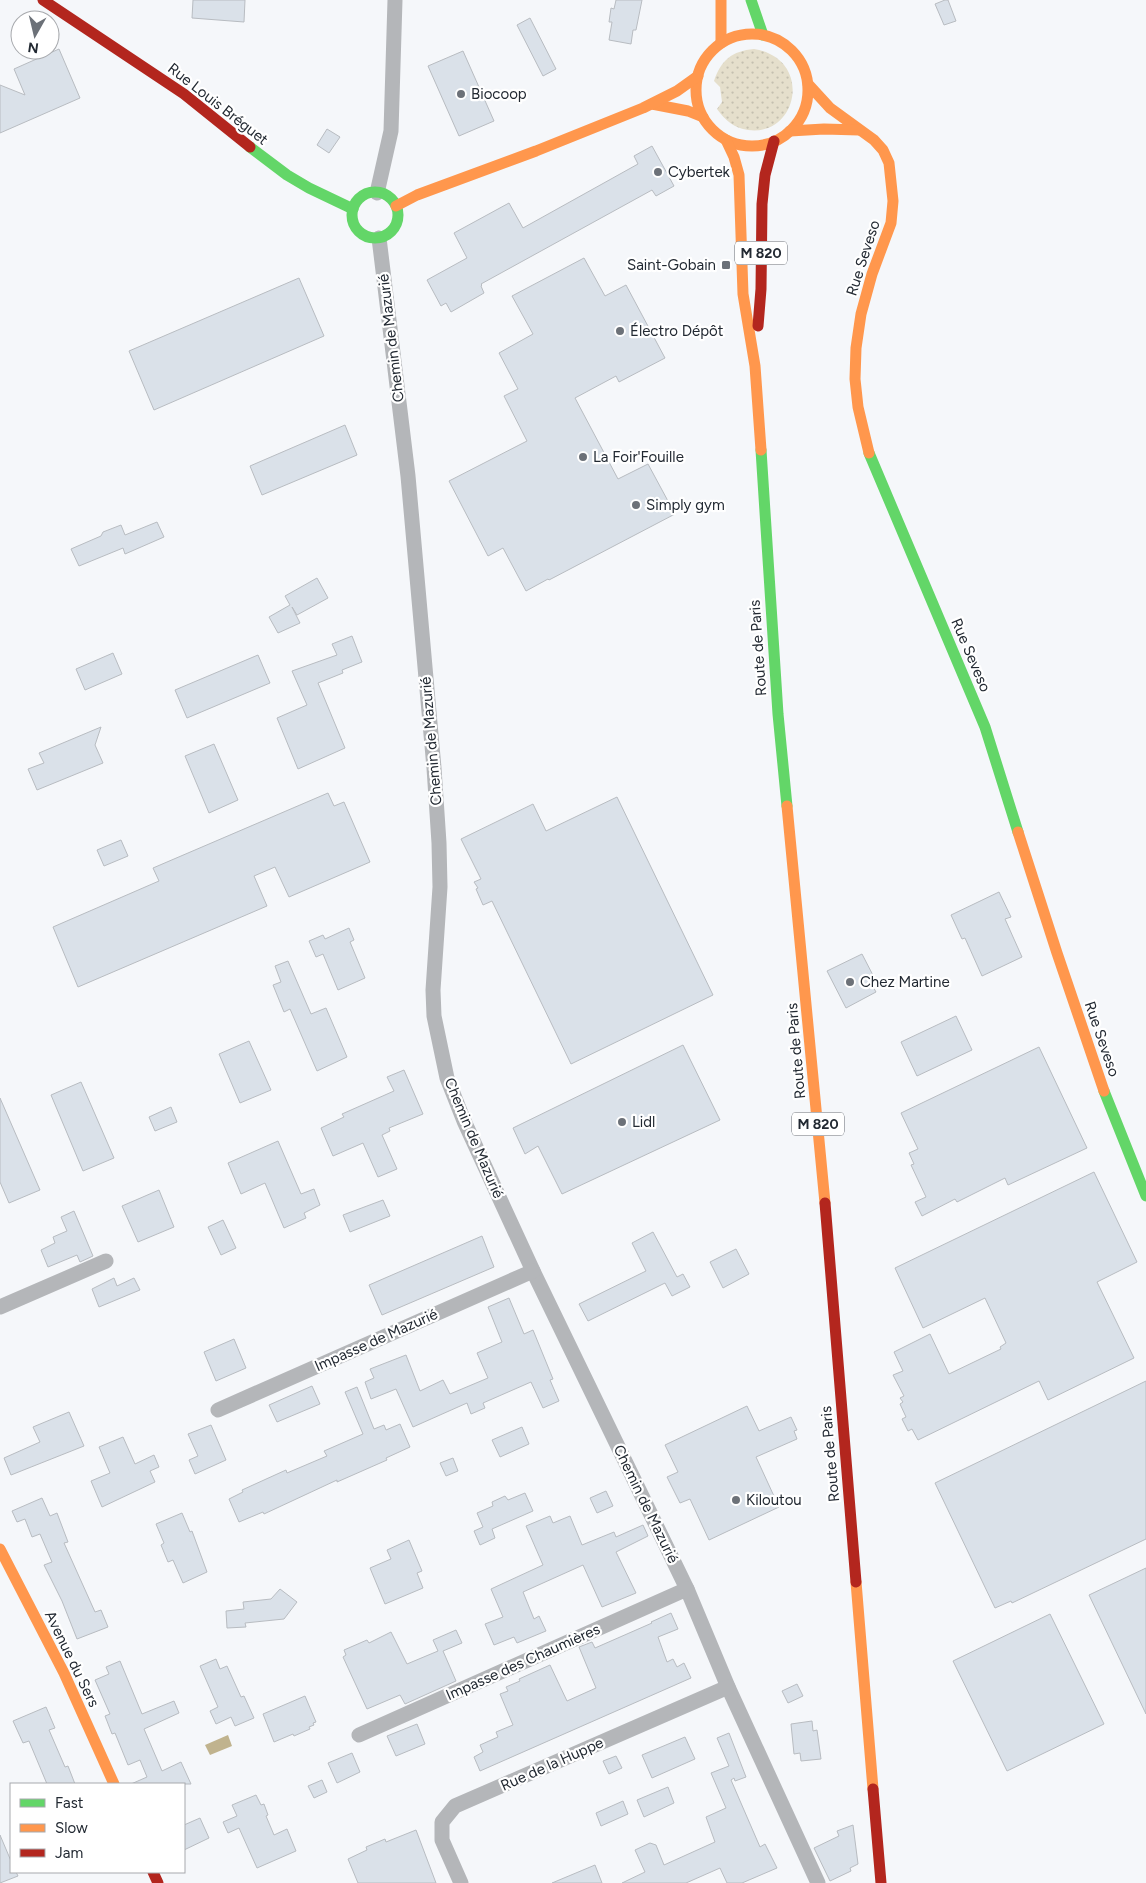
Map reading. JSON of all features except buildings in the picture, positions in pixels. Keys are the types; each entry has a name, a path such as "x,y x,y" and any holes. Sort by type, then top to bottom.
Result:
{"street":[{"name":"Rue Louis Bréguet","path":"43,0 184,94 229,132 287,175 353,209"},
{"path":"377,193 390,131 395,0"},
{"path":"720,0 721,44"},
{"path":"751,0 763,35"},
{"path":"741,35 763,35 777,40 789,48 798,58 805,70 808,97 805,110 799,121 790,131 774,141 762,145 738,144 726,140 717,134 704,117 697,97 698,76 706,57 721,44 741,35"},
{"path":"396,206 417,195 571,138 652,104 685,87 698,76"},
{"name":"Rue Seveso","path":"808,84 830,108 874,140 883,150 889,163 893,201 891,222 872,274 861,314 856,348 855,379 858,408 871,461 985,727 1018,824 1057,953 1105,1093 1146,1196"},
{"path":"652,104 688,111 704,117"},
{"path":"790,131 824,129 859,130"},
{"name":"Route de Paris","path":"726,140 734,157 739,175 743,294 755,366 778,714 821,1156 881,1883"},
{"name":"Route de Paris","path":"755,366 761,289 762,204 774,141"},
{"path":"377,193 391,199 396,206 397,219 395,226 386,236 372,238 358,231 354,224 353,209 362,196 377,193"},
{"name":"Chemin de Mazurié","path":"379,238 408,476 439,843 440,887 433,990 434,1016 447,1078 464,1121 534,1271 687,1590 728,1687 818,1883"},
{"path":"0,1307 106,1261"},
{"name":"Impasse de Mazurié","path":"218,1410 534,1271"},
{"name":"Avenue du Sers","path":"0,1549 64,1673 114,1783"},
{"name":"Impasse des Chaumières","path":"359,1736 687,1590"},
{"name":"Rue de la Huppe","path":"462,1883 442,1840 442,1822 455,1806 728,1687"}],"shaded area":[{"path":"754,49 773,56 785,67 792,81 792,96 788,110 778,122 765,129 748,130 730,123 717,109 722,102 720,87 714,81 720,67 728,58 739,52"},
{"path":"228,1735 232,1746 210,1755 205,1745"}],"traffic: fast":[{"path":"751,0 763,35"},
{"path":"250,147 287,175 353,209"},
{"path":"375,192 388,196 394,202 398,215 394,228 388,234 375,238 362,234 356,228 352,215 356,202 362,196 375,192"},
{"path":"761,450 778,714 787,806"},
{"path":"869,453 985,727 1018,832"},
{"path":"1104,1091 1146,1196"}],"traffic: slow":[{"path":"721,0 721,43"},
{"path":"752,34 773,38 791,51 804,69 808,90 804,111 791,129 773,142 752,146 731,142 713,129 700,111 696,90 700,69 713,51 731,38 752,34"},
{"path":"396,206 417,195 536,151 643,108 677,91 698,76"},
{"path":"808,84 830,108 874,140 883,150 889,163 893,201 891,223 872,274 861,314 856,348 855,379 858,407 869,453"},
{"path":"652,104 688,111 703,117"},
{"path":"790,131 824,129 859,130"},
{"path":"726,140 734,157 739,175 743,294 755,366 761,450"},
{"path":"787,806 825,1203"},
{"path":"1018,832 1104,1091"},
{"path":"0,1549 64,1673 114,1783"},
{"path":"856,1582 873,1789"}],"traffic: jam":[{"path":"43,0 184,94 250,147"},
{"path":"758,326 761,289 762,204 765,175 774,141"},
{"path":"825,1203 856,1582"},
{"path":"873,1789 881,1883"},
{"path":"153,1873 158,1883"}],"place":[{"name":"Biocoop","path":"461,94"},
{"name":"Cybertek","path":"658,172"},
{"name":"Saint-Gobain","path":"726,265"},
{"name":"Électro Dépôt","path":"620,331"},
{"name":"La Foir'Fouille","path":"583,457"},
{"name":"Simply gym","path":"636,505"},
{"name":"Chez Martine","path":"850,982"},
{"name":"Lidl","path":"622,1122"},
{"name":"Kiloutou","path":"736,1500"}]}
